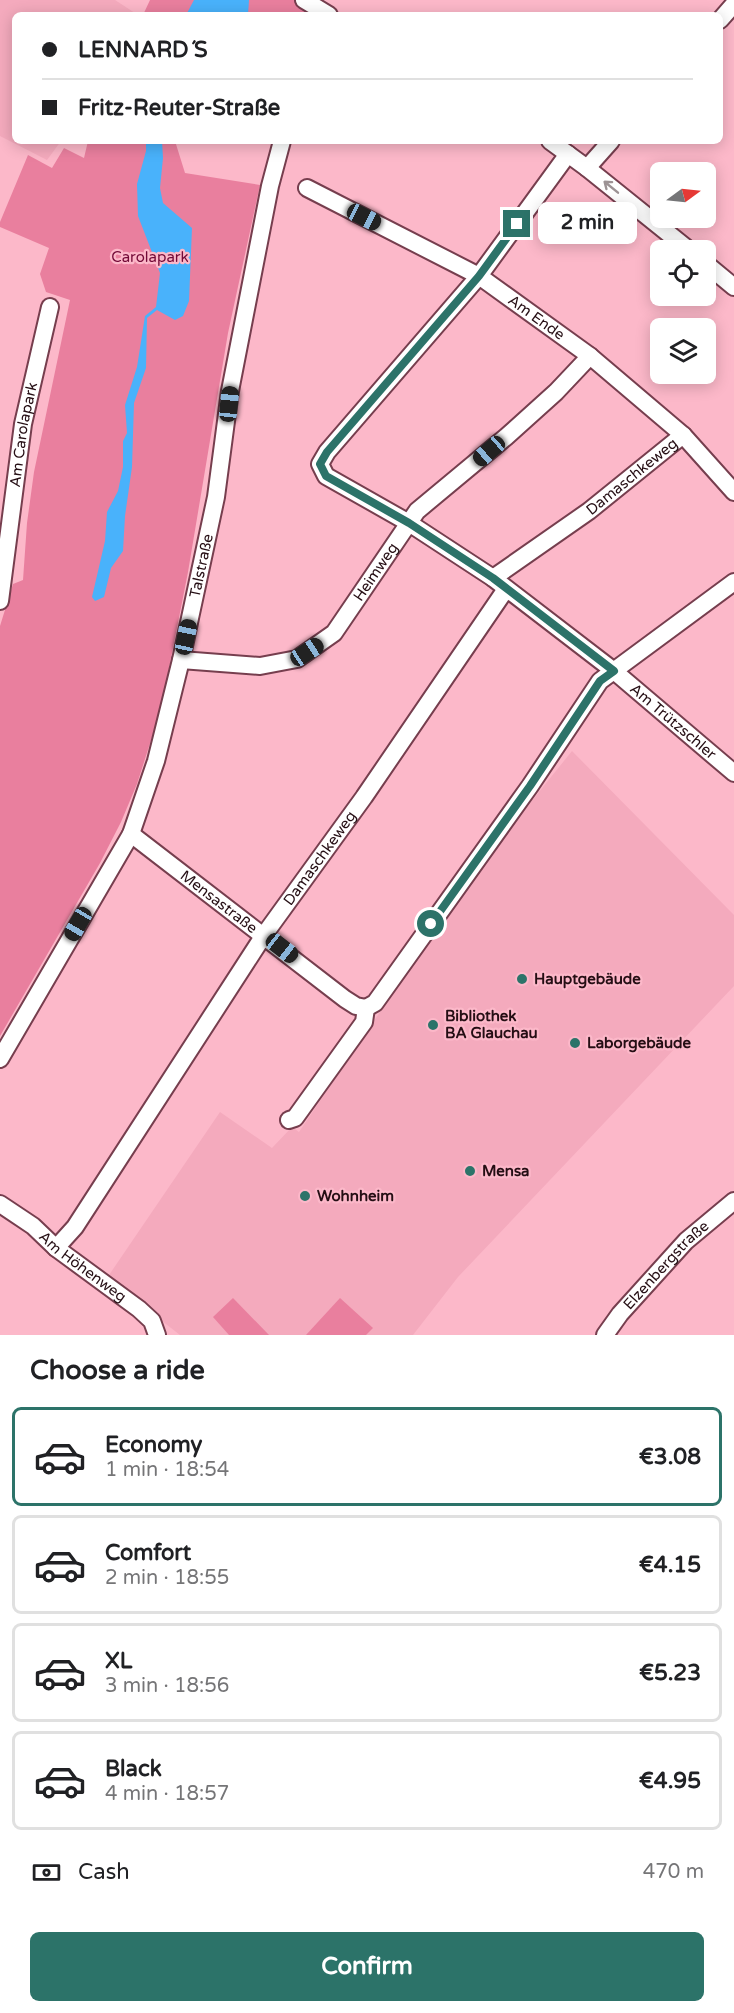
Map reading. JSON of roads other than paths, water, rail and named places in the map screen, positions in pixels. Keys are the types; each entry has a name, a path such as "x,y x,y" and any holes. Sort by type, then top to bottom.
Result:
{"street":[{"path":"723,17 734,4"},
{"name":"Talstraße","path":"0,1059 131,834 156,761 181,660 216,497 231,391 270,186 281,144"},
{"path":"554,144 677,240"},
{"path":"587,168 608,144"},
{"path":"479,276 568,154"},
{"name":"Am Ende","path":"307,188 479,276 590,356 683,435 734,492"},
{"path":"716,272 734,287"},
{"name":"Am Trützschler","path":"479,276 327,452 320,464 326,476 409,523 493,578 731,765"},
{"name":"Am Carolapark","path":"0,601 23,424 50,307"},
{"name":"Heimweg","path":"181,660 260,666 297,659 334,633 417,511 556,392 590,356"},
{"name":"Damaschkeweg","path":"493,578 589,511 683,435"},
{"path":"289,1120 295,1118 364,1022 366,1008 375,1003 530,786 600,681 734,582"},
{"name":"Damaschkeweg","path":"56,1248 75,1227 264,935 364,797 506,589"},
{"name":"Mensastraße","path":"131,834 345,999 356,1006 366,1008"},
{"name":"Elzenbergstraße","path":"604,1335 686,1241 734,1201"},
{"name":"Am Höhenweg","path":"0,1204 33,1226 56,1248 139,1309 152,1321 157,1335"}],"water":[{"path":"194,0 249,0 248,12 188,12"},
{"path":"146,144 162,144 160,188 163,203 192,228 189,301 183,316 175,320 157,310 147,318 146,368 134,403 132,467 123,551 111,568 104,597 95,601 92,597 105,541 107,512 118,491 123,467 123,441 127,433 125,405 137,367 145,316 156,307 160,273 138,216 137,184"}],"place":[{"name":"Hauptgebäude","path":"522,979"},
{"name":"Bibliothek BA Glauchau","path":"433,1025"},
{"name":"Laborgebäude","path":"575,1043"},
{"name":"Mensa","path":"470,1171"},
{"name":"Wohnheim","path":"305,1196"}],"park label":[{"name":"Carolapark","path":"150,257"}]}
